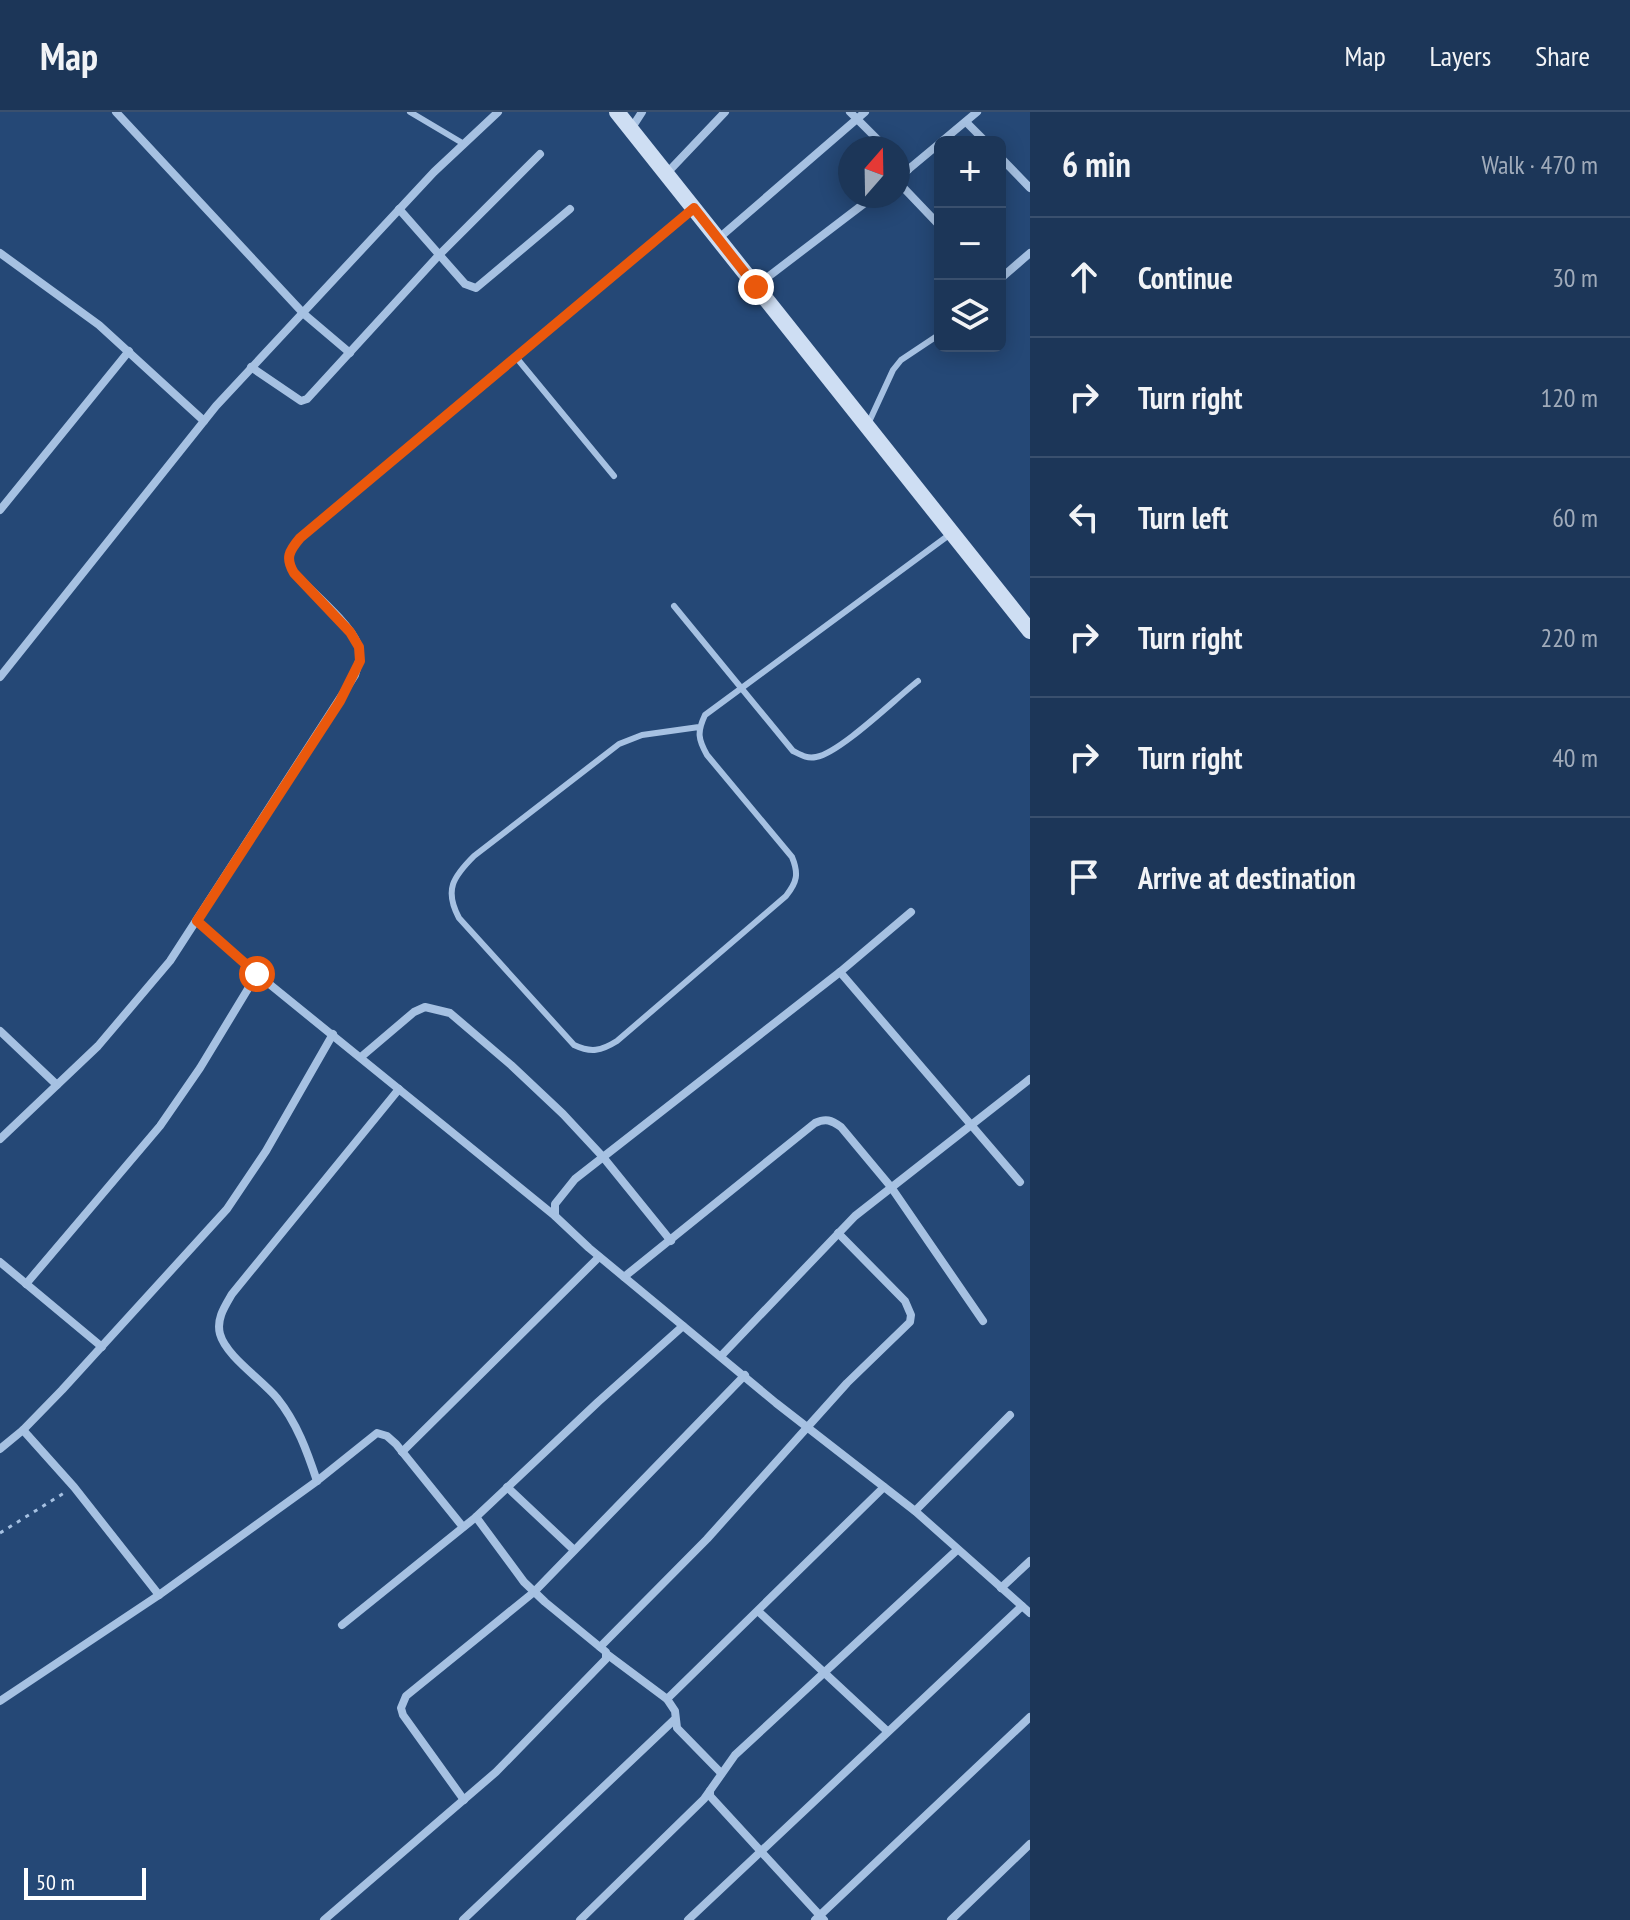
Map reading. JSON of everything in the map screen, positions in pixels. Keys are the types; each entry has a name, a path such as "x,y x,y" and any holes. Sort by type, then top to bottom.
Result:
{"street":[{"path":"116,112 304,314 350,353"},
{"path":"0,677 204,421 251,367 304,314 399,209 498,112"},
{"path":"617,112 1030,631"},
{"path":"631,129 642,112"},
{"path":"666,174 725,112"},
{"path":"719,238 853,116 865,112"},
{"path":"948,136 977,112"},
{"path":"853,116 874,136"},
{"path":"966,122 980,136"},
{"path":"910,168 934,148"},
{"path":"251,367 301,401 312,394 439,255 540,154"},
{"path":"1006,163 1030,188"},
{"path":"910,193 934,219"},
{"path":"0,1139 98,1046 143,995 197,921 340,701 360,661 359,647 350,632 294,573 288,562 290,550 312,527 694,208"},
{"path":"756,287 858,208"},
{"path":"399,209 465,284 476,288 570,209"},
{"path":"0,253 74,306 129,351 204,421"},
{"path":"1006,274 1030,253"},
{"path":"0,510 129,351"},
{"path":"555,1216 555,1204 562,1192 911,912"},
{"path":"197,921 806,1428 915,1511 1026,1610 887,1731 688,1920"},
{"path":"840,972 1020,1182"},
{"path":"26,1284 160,1126 200,1068 257,974"},
{"path":"361,1057 414,1012 425,1007 450,1013 511,1065 603,1157 671,1241"},
{"path":"0,1031 57,1085"},
{"path":"0,1449 23,1430 102,1347 227,1209 266,1151 333,1034"},
{"path":"721,1356 838,1233 891,1187 1030,1079"},
{"path":"317,1481 304,1443 286,1410 224,1345 218,1330 221,1313 232,1294 399,1089"},
{"path":"624,1277 815,1123 824,1119 841,1127 891,1187 983,1321"},
{"path":"600,1647 707,1539 847,1383 910,1322 911,1315 905,1301 838,1233"},
{"path":"402,1452 599,1257"},
{"path":"0,1262 102,1347"},
{"path":"342,1625 476,1517 683,1326"},
{"path":"464,1800 403,1715 402,1702 534,1592 745,1375"},
{"path":"915,1511 1010,1415"},
{"path":"23,1430 74,1487 159,1595"},
{"path":"0,1701 159,1595 317,1481 377,1433 387,1436 402,1452 463,1527"},
{"path":"507,1487 574,1550"},
{"path":"667,1699 884,1487"},
{"path":"476,1517 534,1592 608,1655 667,1699 675,1711 677,1728 721,1773"},
{"path":"580,1920 710,1791 735,1755 957,1550"},
{"path":"1001,1588 1030,1561"},
{"path":"759,1612 887,1731"},
{"path":"324,1920 496,1772 608,1655"},
{"path":"710,1791 710,1796 820,1919 1030,1717"},
{"path":"463,1920 674,1720"},
{"path":"951,1920 1030,1844"}],"lane":[{"path":"410,112 464,144"},
{"path":"868,426 893,370 901,360 934,338"},
{"path":"515,356 614,476"},
{"path":"699,727 642,735 619,744 474,856 459,871 451,888 451,902 459,918 574,1045 587,1051 603,1050 617,1041 786,896 797,883 797,870 792,857 707,755 698,739 705,715 952,533"},
{"path":"674,606 793,751 806,758 819,757 835,749 918,681"}],"path":[{"path":"0,1533 74,1487"}],"route":[{"path":"257,974 197,921 340,701 360,661 359,647 350,632 294,573 288,562 290,550 300,538 561,317 694,208 756,287"}]}
